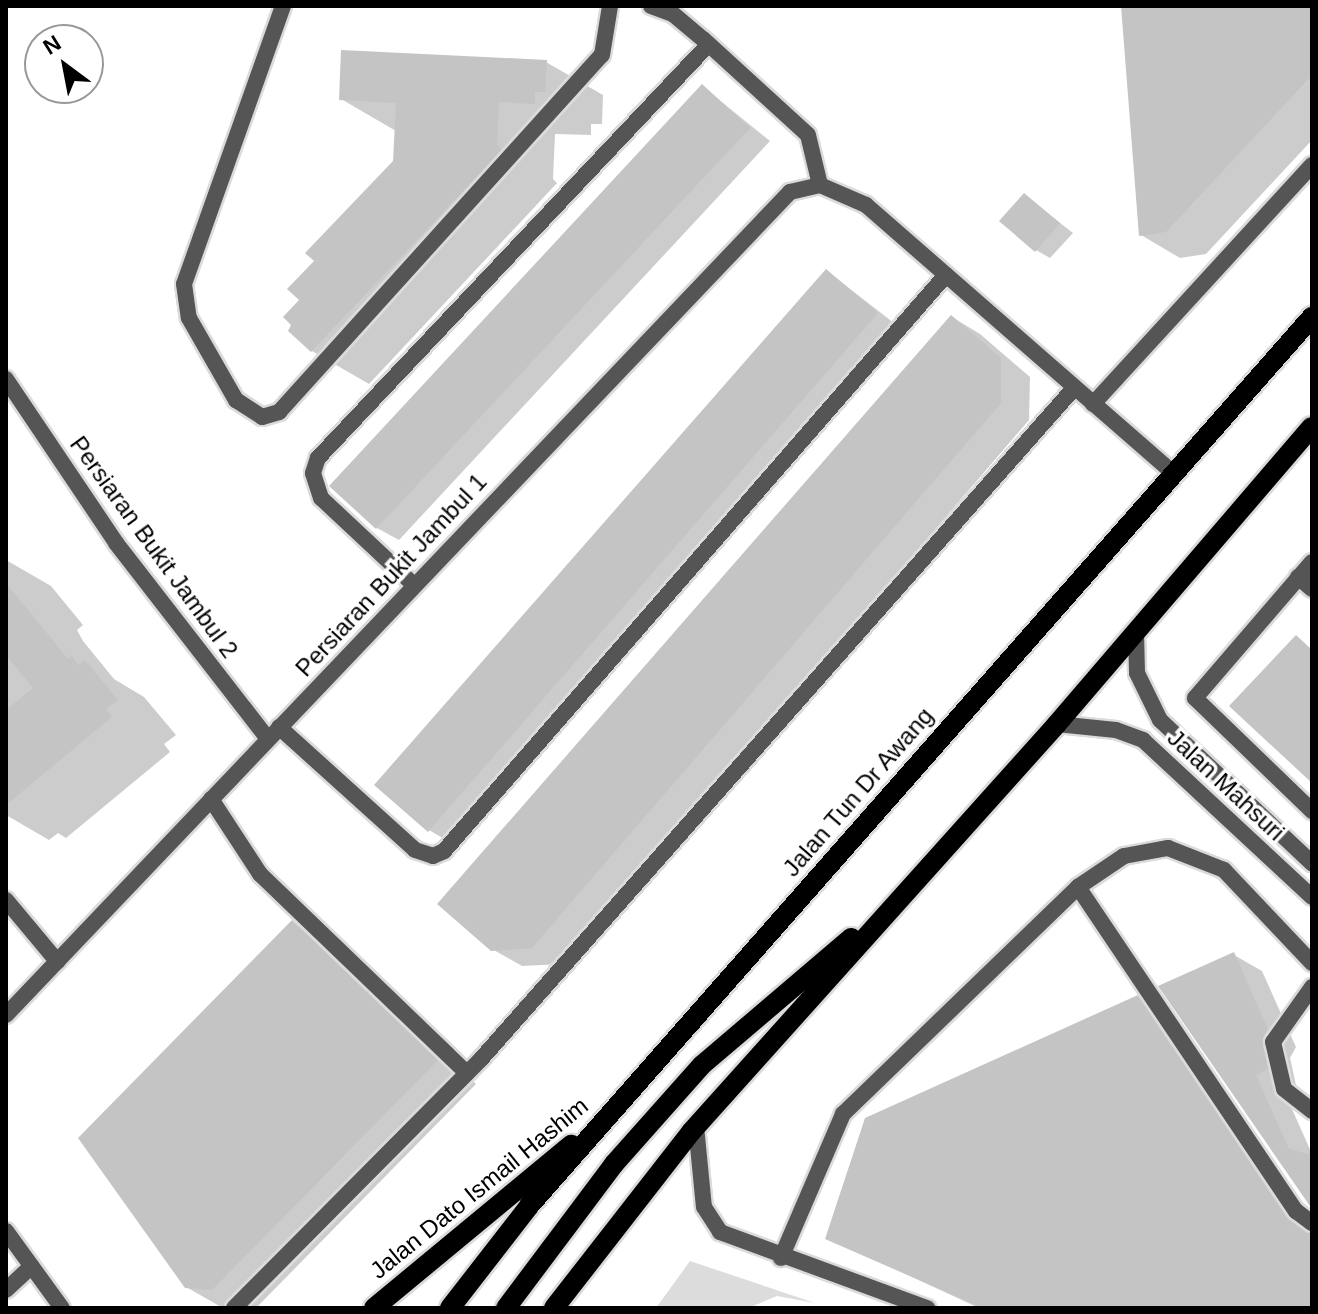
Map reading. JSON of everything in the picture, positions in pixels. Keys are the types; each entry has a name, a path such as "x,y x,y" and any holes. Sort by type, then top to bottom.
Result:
{"main road":[{"name":"Jalan Tun Dr Awang","path":"450,1308 529,1206 1312,317"},
{"path":"554,1308 696,1126 1057,724 1312,427"},
{"path":"506,1308 614,1164 702,1065 907,891"},
{"name":"Jalan Dato Ismail Hashim","path":"374,1308 617,1107"}],"street":[{"path":"283,6 184,292 189,318 236,400 262,417 279,412 602,55 610,6"},
{"path":"651,6 673,14 706,41 808,135 820,185 866,205 1173,473"},
{"path":"414,585 321,498 313,473 318,458 706,41"},
{"path":"1093,404 1312,165"},
{"name":"Persiaran Bukit Jambul 1","path":"6,1015 777,201 790,192 820,185"},
{"name":"Persiaran Bukit Jambul 2","path":"6,379 116,543 274,733 415,850 433,856 444,851 946,275"},
{"path":"234,1308 467,1073 1075,387"},
{"path":"1312,562 1195,698 1312,811"},
{"path":"1298,577 1312,589"},
{"name":"Jalan Mahsuri","path":"1136,632 1137,673 1160,720 1312,863"},
{"name":"Jalan Mahsuri","path":"1057,724 1116,730 1143,740 1312,897"},
{"path":"211,799 260,874 467,1073"},
{"path":"781,1258 843,1114 1078,887 1124,856 1168,848 1224,870 1312,963"},
{"path":"1078,887 1296,1211 1312,1223"},
{"path":"6,900 57,961"},
{"path":"1312,987 1273,1042 1284,1089 1312,1111"},
{"path":"696,1126 704,1207 720,1232 781,1258 927,1308"},
{"path":"6,1231 62,1308"},
{"path":"6,1290 32,1266"}],"shaded area":[{"path":"690,1261 815,1303 777,1296 748,1308 656,1308"}],"building":[{"path":"1121,6 1312,6 1312,75 1166,232 1139,236"},
{"path":"341,50 547,60 545,92 535,92 535,104 499,102 497,145 502,150 311,352 288,331 291,325 283,317 299,300 287,289 314,261 305,253 393,161 396,103 339,100"},
{"path":"702,84 750,128 376,529 329,486"},
{"path":"1024,193 1060,223 1035,252 999,221"},
{"path":"826,269 878,313 428,832 374,785"},
{"path":"951,315 1001,358 1001,403 532,948 491,951 437,904"},
{"path":"6,583 68,659 72,656 78,665 85,660 118,700 106,709 112,717 6,805 6,710 33,688 6,655"},
{"path":"1296,635 1312,650 1312,783 1229,706"},
{"path":"292,920 438,1060 212,1290 185,1288 78,1138"},
{"path":"1234,952 1268,1029 1262,1041 1268,1069 1256,1075 1289,1149 1312,1155 1312,1209 1158,986"},
{"path":"1138,995 1287,1217 1312,1234 1312,1308 983,1308 825,1239 865,1118"}]}
